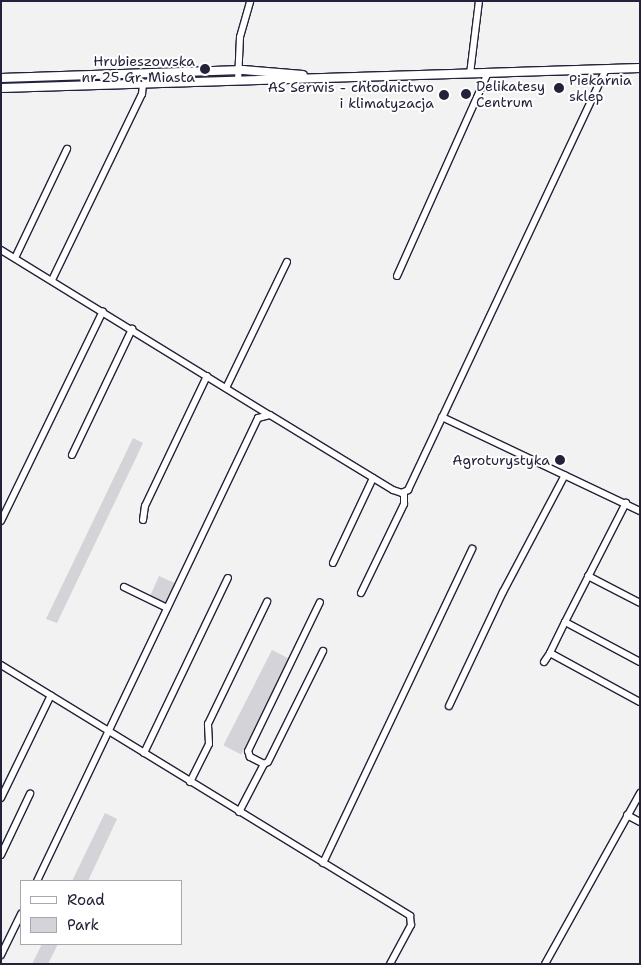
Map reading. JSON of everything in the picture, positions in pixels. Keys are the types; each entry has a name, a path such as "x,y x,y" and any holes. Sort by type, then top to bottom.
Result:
{"main road":[{"path":"1,88 640,68"},
{"path":"1,78 240,70 335,78"},
{"path":"24,77 24,88"}],"street":[{"path":"241,80 240,37 250,1"},
{"path":"470,74 479,1"},
{"path":"361,593 404,504 404,492 442,418 606,69"},
{"path":"396,276 488,73"},
{"path":"52,280 142,94 143,84"},
{"path":"15,258 67,149"},
{"path":"1,250 396,492 404,492"},
{"path":"226,388 287,262"},
{"path":"1,522 103,312"},
{"path":"72,455 132,329"},
{"path":"143,520 145,506 207,376"},
{"path":"37,880 257,421 268,414"},
{"path":"442,418 640,510"},
{"path":"449,706 503,592 564,475"},
{"path":"333,563 373,478"},
{"path":"544,662 626,504"},
{"path":"323,864 472,549"},
{"path":"588,576 640,603"},
{"path":"144,753 228,578"},
{"path":"124,587 167,608"},
{"path":"190,782 209,744 208,724 267,602"},
{"path":"264,764 250,757 248,751 320,602"},
{"path":"565,622 640,662"},
{"path":"240,812 264,764 268,762 323,651"},
{"path":"550,653 640,702"},
{"path":"1,665 412,918 411,925 390,964"},
{"path":"1,798 51,695"},
{"path":"545,964 640,793"},
{"path":"1,855 30,794"},
{"path":"627,815 640,822"},
{"path":"1,956 20,916"}],"green space":[{"path":"130,78 128,81 26,82 27,80"},
{"path":"133,438 143,443 57,623 46,619"},
{"path":"159,576 175,583 165,605 149,598"},
{"path":"272,650 290,659 241,754 223,745"},
{"path":"105,813 117,819 88,880 72,880"},
{"path":"42,945 58,945 48,964 32,964"}],"place":[{"name":"Hrubieszowska nr 25 Gr. Miasta","path":"205,69"},
{"name":"Piekarnia sklep","path":"559,88"},
{"name":"Delikatesy Centrum","path":"466,94"},
{"name":"AS Serwis - chłodnictwo i klimatyzacja","path":"444,95"},
{"name":"Agroturystyka","path":"560,460"}]}
